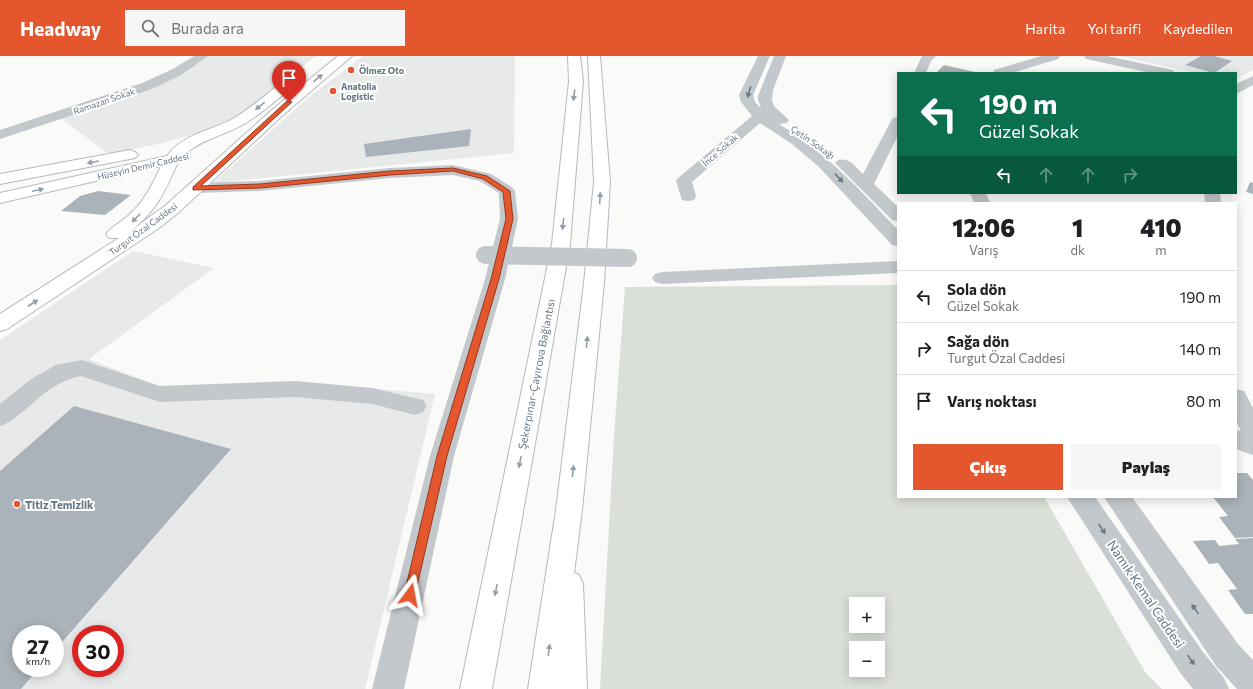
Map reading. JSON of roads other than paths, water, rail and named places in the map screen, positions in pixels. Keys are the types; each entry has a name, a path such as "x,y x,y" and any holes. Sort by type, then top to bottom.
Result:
{"main road":[{"name":"Turgut Özal Caddesi","path":"0,324 153,224 195,188 278,112 346,56"},
{"name":"Şekerpınar-Çayırova Bağlantısı","path":"476,689 492,611 560,244 576,81 574,56"},
{"path":"544,689 569,510 594,283 602,182 598,152 598,116 594,56"},
{"name":"Turgut Özal Caddesi","path":"0,306 130,224 145,209 160,187 172,160 184,147 239,121 253,112 302,72"},
{"name":"Hüseyin Demir Caddesi","path":"0,198 116,173 198,153 228,142 252,130 278,112"},
{"name":"Hüseyin Demir Caddesi","path":"0,179 165,148 213,133"},
{"path":"122,156 144,156 194,165 199,169 201,174 201,179 195,188"},
{"path":"116,173 138,171 155,173 160,177 160,187"},
{"path":"569,510 570,689"},
{"path":"466,689 492,611"}],"street":[{"name":"Ramazan Sokak","path":"0,135 147,86 177,72 202,56"},
{"path":"764,56 746,95 749,104 764,112 832,171 897,239"},
{"path":"764,112 764,95 780,56"},
{"path":"920,72 926,60 930,56"},
{"path":"1003,72 1054,56"},
{"path":"1090,56 1163,72"},
{"path":"1237,89 1253,80"},
{"path":"1237,89 1253,91"},
{"name":"Çetin Sokağı","path":"764,112 824,147 866,184 897,215"},
{"name":"İnce Sokak","path":"688,196 684,181 764,112"},
{"path":"866,184 897,123"},
{"path":"195,188 260,186 390,173 453,170 485,177 507,191 509,219 497,272 442,456 388,689"},
{"path":"485,255 628,258"},
{"path":"662,278 897,266"},
{"path":"0,417 39,385 64,371 82,368 160,394 295,389 372,396 415,406"},
{"path":"1237,399 1253,432"},
{"path":"1237,439 1253,445"},
{"name":"Namık Kemal Caddesi","path":"1081,498 1192,663 1213,689"},
{"path":"1118,498 1227,655 1253,683"}],"place":[{"name":"Ölmez Oto","path":"351,70"},
{"name":"Anatolia Logistic","path":"333,91"},
{"name":"Titiz Temizlik","path":"17,504"}]}
